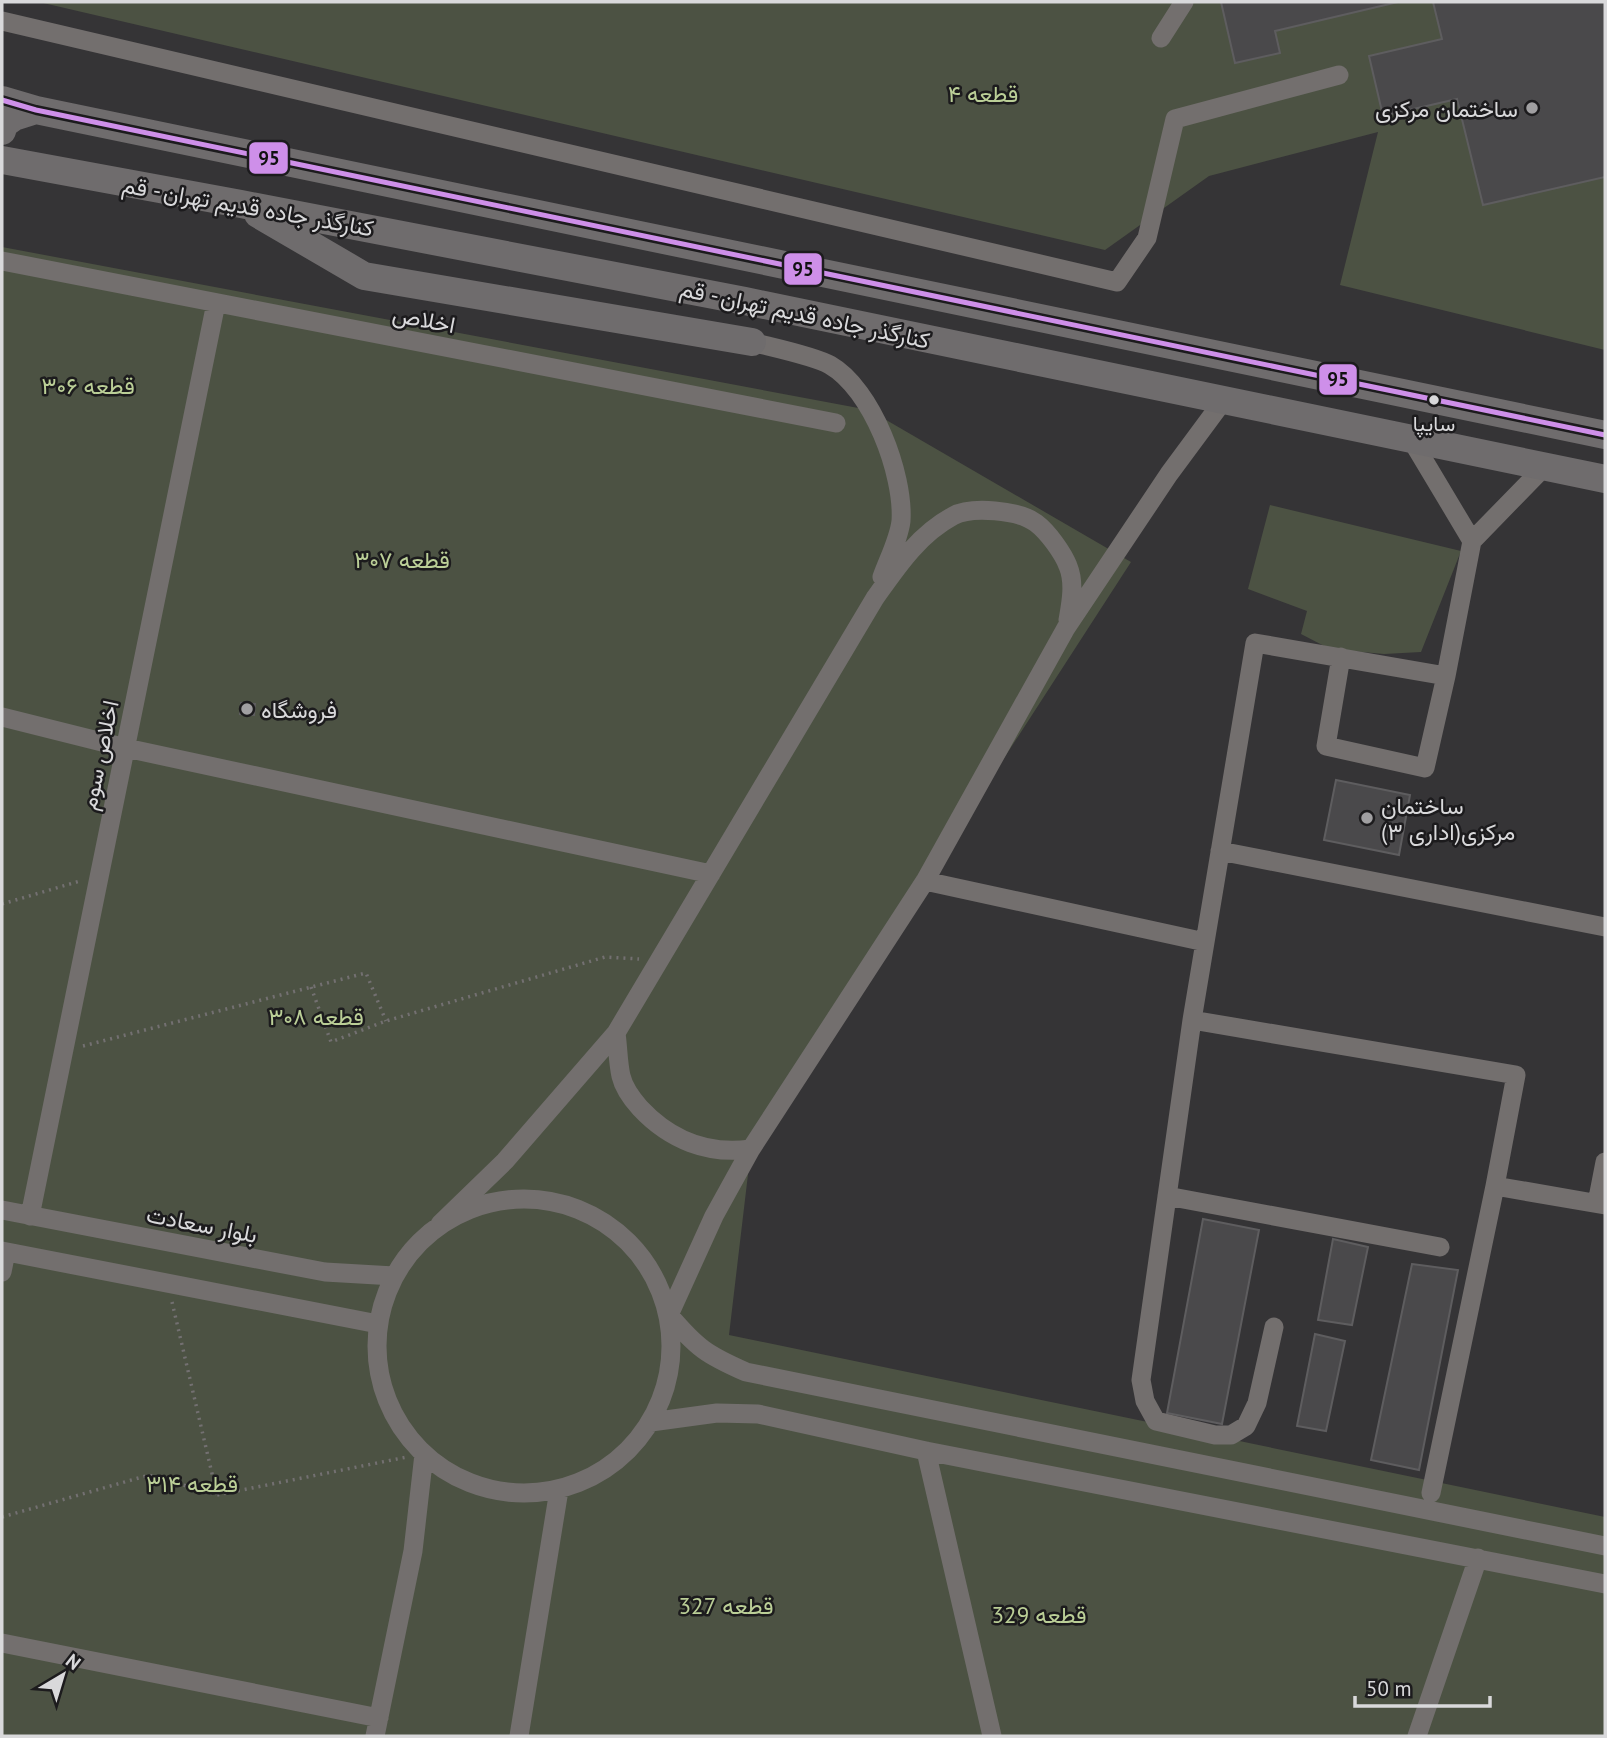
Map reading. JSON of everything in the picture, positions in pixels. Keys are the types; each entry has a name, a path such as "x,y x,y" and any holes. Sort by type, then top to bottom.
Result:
{"highway":[{"path":"2,100 36,110 1605,435"},
{"path":"6,164 9,155 2,133 4,124 14,117 36,110"},
{"name":"کنارگذر جاده قدیم تهران - قم","path":"6,164 241,204 745,301 1605,479"},
{"path":"241,204 364,276 752,342"}],"street":[{"path":"1161,38 1184,2"},
{"path":"2,21 1117,282 1147,238 1175,119 1339,75"},
{"name":"اخلاص","path":"2,261 836,423"},
{"name":"اخلاص سوم","path":"30,1216 216,303"},
{"path":"752,342 829,364 855,386 885,436 901,501 901,524 875,598"},
{"path":"669,1315 713,1216 751,1149 925,881 1066,628 1169,474 1223,401"},
{"path":"1411,439 1472,541"},
{"path":"1341,657 1326,746 1425,768 1472,541 1545,466"},
{"path":"440,1224 484,1204 531,1199 579,1209 620,1234 651,1270 669,1315 672,1351 667,1386 651,1422 627,1452 596,1476 559,1490 523,1494 487,1489 453,1475 424,1454 394,1416 379,1371 378,1324 384,1299 394,1276 414,1247 505,1161 616,1033 875,598 926,534 955,514 985,510 1010,512 1036,522 1069,567 1072,592 1066,628"},
{"path":"1274,1327 1257,1403 1246,1426 1231,1435 1215,1435 1156,1421 1145,1401 1141,1380 1192,1020 1255,643 1446,676"},
{"path":"2,717 126,748 711,873"},
{"path":"1220,851 1605,927"},
{"path":"925,881 1205,942"},
{"path":"1192,1020 1516,1075 1431,1493"},
{"path":"616,1033 621,1077 630,1097 653,1122 679,1140 731,1152 751,1149"},
{"path":"1495,1186 1601,1204 1605,1162"},
{"path":"1167,1196 1440,1247"},
{"name":"بلوار سعادت","path":"2,1210 325,1272 394,1276"},
{"path":"2,1272 4,1252 378,1324"},
{"path":"669,1315 691,1341 710,1356 746,1372 1605,1546"},
{"path":"651,1422 717,1413 758,1415 926,1451 1605,1584"},
{"path":"926,1451 992,1736"},
{"path":"2,1643 377,1727 413,1551 424,1454"},
{"path":"519,1736 559,1490"},
{"path":"1417,1736 1478,1558"}],"path":[{"path":"2,904 78,882 101,870"},
{"path":"311,987 331,1042 386,1021 605,957 660,960"},
{"path":"64,1051 366,973 386,1021"},
{"path":"167,1283 217,1495"},
{"path":"2,1517 149,1475 217,1495 424,1454"}],"green space":[{"name":"قطعه ۴","path":"39,2 1605,2 1605,350 1340,285 1378,132 1209,176 1105,250"},
{"path":"2,247 869,410 1131,562 751,1149 729,1335 1605,1517 1605,1736 2,1736"},
{"path":"1270,505 1461,551 1421,652 1384,654 1330,649 1301,634 1307,611 1248,589"}],"building":[{"path":"1221,2 1398,2 1275,31 1280,53 1235,63"},
{"name":"ساختمان مرکزی","path":"1433,2 1605,2 1605,177 1483,205 1457,99 1383,116 1369,56 1442,39"},
{"name":"فروشگاه","path":"241,703 255,704 254,715 240,714"},
{"name":"ساختمان مرکزی(اداری ۳)","path":"1336,780 1410,795 1399,855 1324,840"},
{"path":"1203,1219 1259,1230 1222,1424 1167,1413"},
{"path":"1333,1239 1368,1247 1352,1325 1318,1320"},
{"path":"1412,1264 1458,1270 1419,1470 1371,1460"},
{"path":"1315,1334 1345,1341 1326,1431 1297,1426"}],"transit line":[{"name":"95","path":"2,100 36,110 1605,435"}],"place":[{"name":"ساختمان مرکزی","path":"1532,108"},
{"name":"سایپا","path":"1434,400"},
{"name":"فروشگاه","path":"247,709"},
{"name":"ساختمان مرکزی(اداری ۳)","path":"1367,818"}],"park label":[{"name":"قطعه ۳۰۶","path":"88,385"},
{"name":"قطعه ۳۰۷","path":"402,559"},
{"name":"قطعه ۳۰۸","path":"316,1016"},
{"name":"قطعه ۳۱۴","path":"192,1483"},
{"name":"قطعه 327","path":"726,1605"},
{"name":"قطعه 329","path":"1039,1614"}]}
